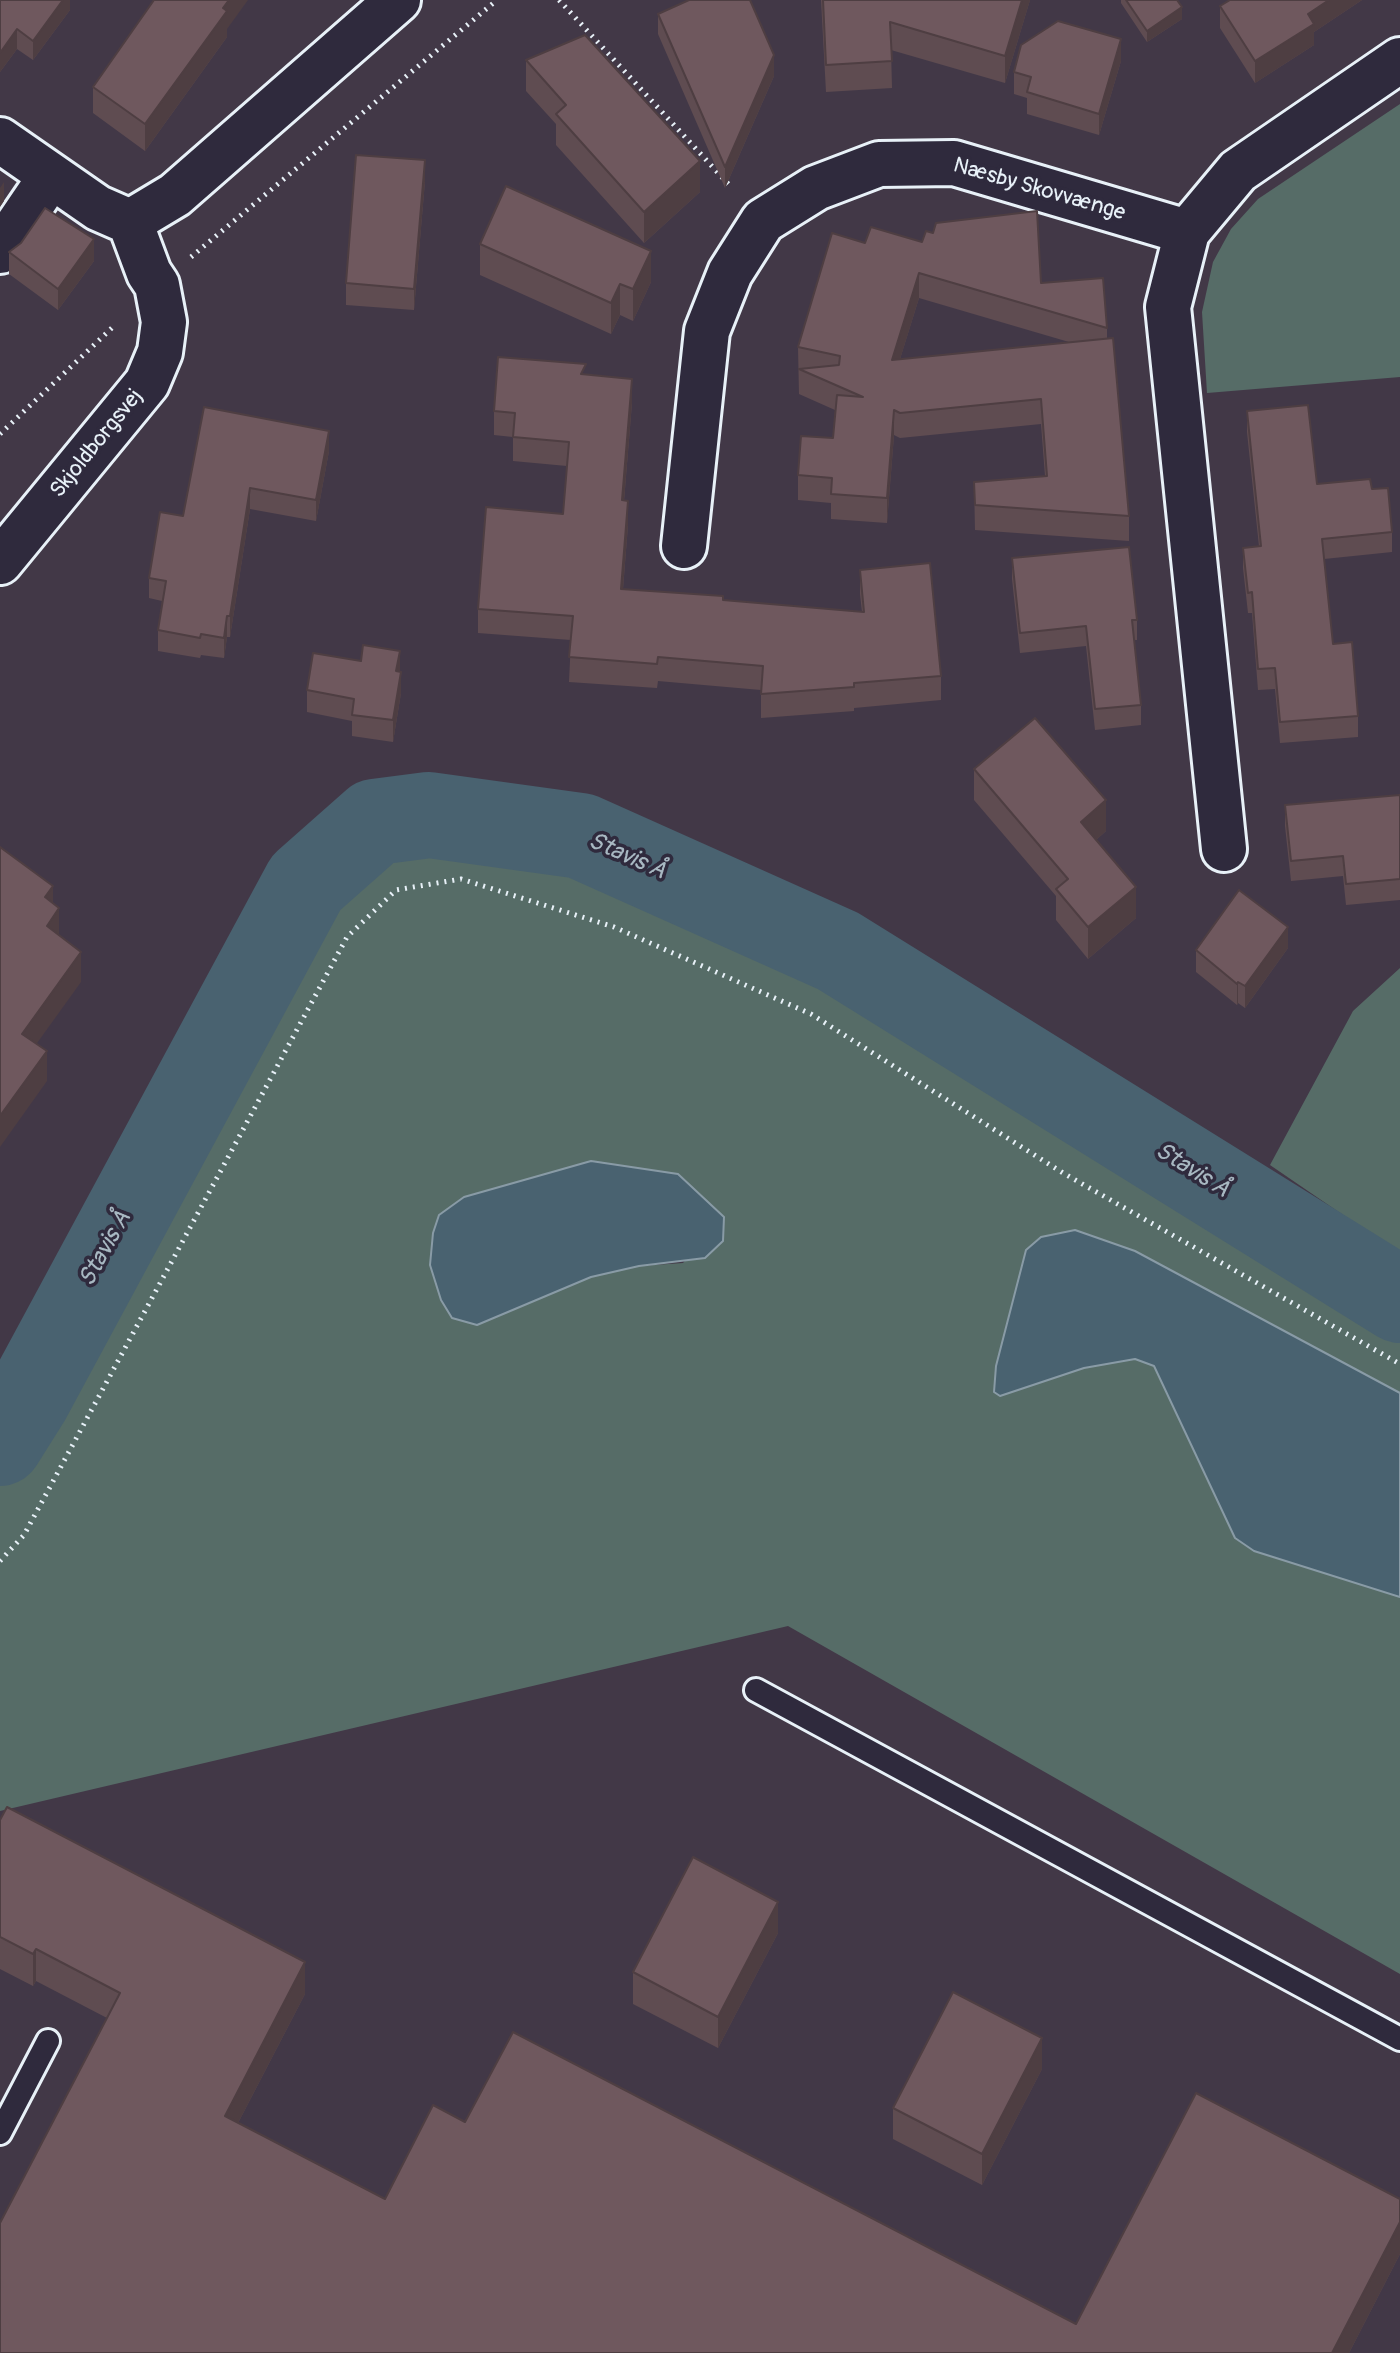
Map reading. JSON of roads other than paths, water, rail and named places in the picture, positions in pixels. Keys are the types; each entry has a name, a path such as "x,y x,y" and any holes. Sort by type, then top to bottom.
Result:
{"street":[{"path":"0,140 98,208 130,222 175,195 398,0"},
{"path":"1224,849 1168,307 1187,232 1238,171 1400,60"},
{"name":"Næsby Skovvænge","path":"684,546 707,331 730,273 763,221 816,188 879,164 954,163 1187,232"},
{"path":"0,251 51,176"},
{"name":"Skjoldborgsvej","path":"0,562 147,383 160,352 164,322 157,285 149,273 130,222"}],"lane":[{"path":"756,1690 1400,2039"},
{"path":"0,2133 48,2041"}],"water":[{"path":"591,1161 678,1174 724,1217 723,1241 705,1258 639,1266 591,1277 477,1325 452,1318 441,1300 430,1265 433,1233 439,1215 464,1197"},
{"path":"1075,1230 1135,1251 1400,1393 1400,1597 1254,1551 1235,1538 1154,1366 1135,1359 1084,1368 1000,1396 994,1392 996,1366 1026,1250 1041,1237"}],"waterway":[{"name":"Stavis Å","path":"0,1443 27,1400 306,883 375,822 429,815 581,836 838,951 1400,1300"}]}
